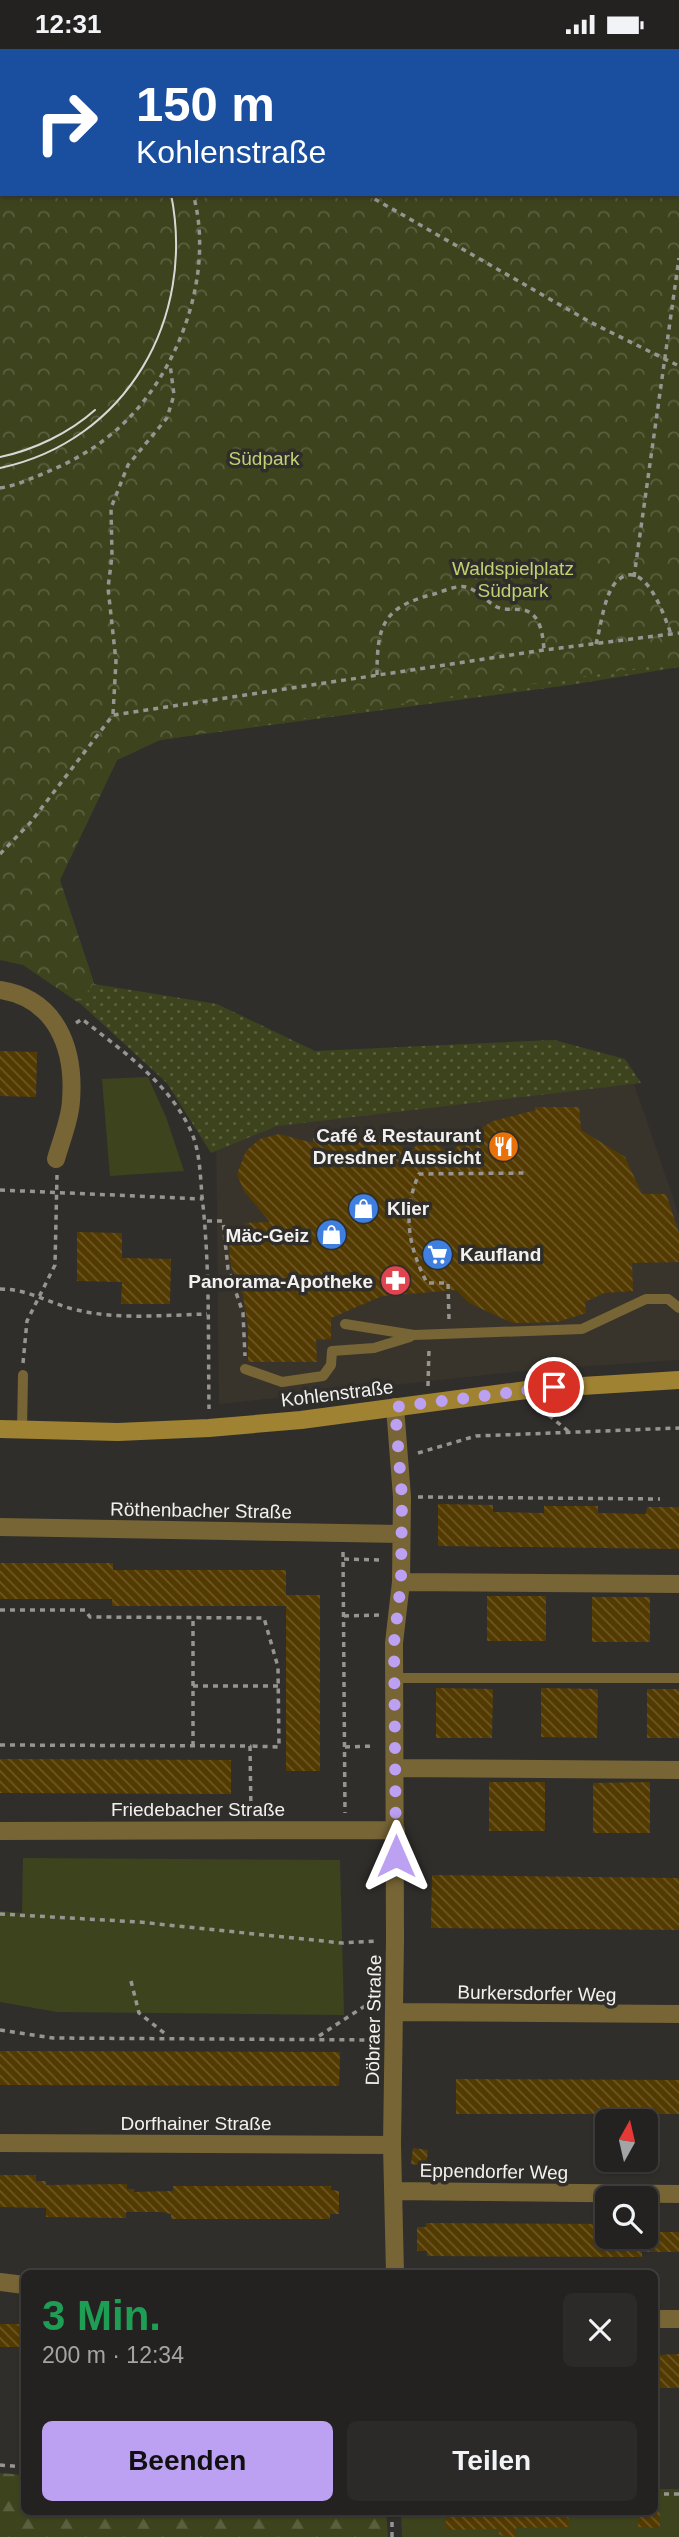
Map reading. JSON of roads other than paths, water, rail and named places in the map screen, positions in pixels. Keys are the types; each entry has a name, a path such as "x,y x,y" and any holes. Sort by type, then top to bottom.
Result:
{"street":[{"path":"0,990 11,992 39,1006 62,1031 69,1049 71,1102 56,1159"},
{"name":"Kohlenstraße","path":"0,1429 118,1432 209,1428 544,1388 679,1380"},
{"name":"Döbraer Straße","path":"395,1407 402,1497 402,1560 396,1615 394,1678 396,1939 392,2145 395,2270"},
{"name":"Röthenbacher Straße","path":"0,1527 401,1534"},
{"path":"401,1582 679,1584"},
{"path":"395,1768 679,1770"},
{"name":"Friedebacher Straße","path":"0,1831 396,1830"},
{"name":"Burkersdorfer Weg","path":"395,2006 679,2014"},
{"name":"Dorfhainer Straße","path":"0,2143 392,2145"},
{"name":"Eppendorfer Weg","path":"393,2191 679,2194"},
{"path":"0,2282 21,2285"},
{"path":"658,2319 679,2319"}],"lane":[{"path":"345,1324 414,1335 582,1329 646,1299 668,1299 679,1308"},
{"path":"245,1369 282,1382 323,1376 331,1365 332,1350 374,1348 414,1335"},
{"path":"22,1430 23,1375"},
{"path":"394,1678 679,1678"}],"tram line":[{"path":"0,468 45,454 84,431 117,402 142,367 161,328 173,285 176,240 171,196"},
{"path":"0,457 26,450 50,439 95,410"}],"place":[{"name":"Café & Restaurant Dresdner Aussicht","path":"504,1146"},
{"name":"Klier","path":"364,1208"},
{"name":"Mäc-Geiz","path":"332,1235"},
{"name":"Kaufland","path":"437,1254"},
{"name":"Panorama-Apotheke","path":"396,1281"}],"park label":[{"name":"Südpark","path":"264,458"},
{"name":"Waldspielplatz Südpark","path":"513,579"}]}
